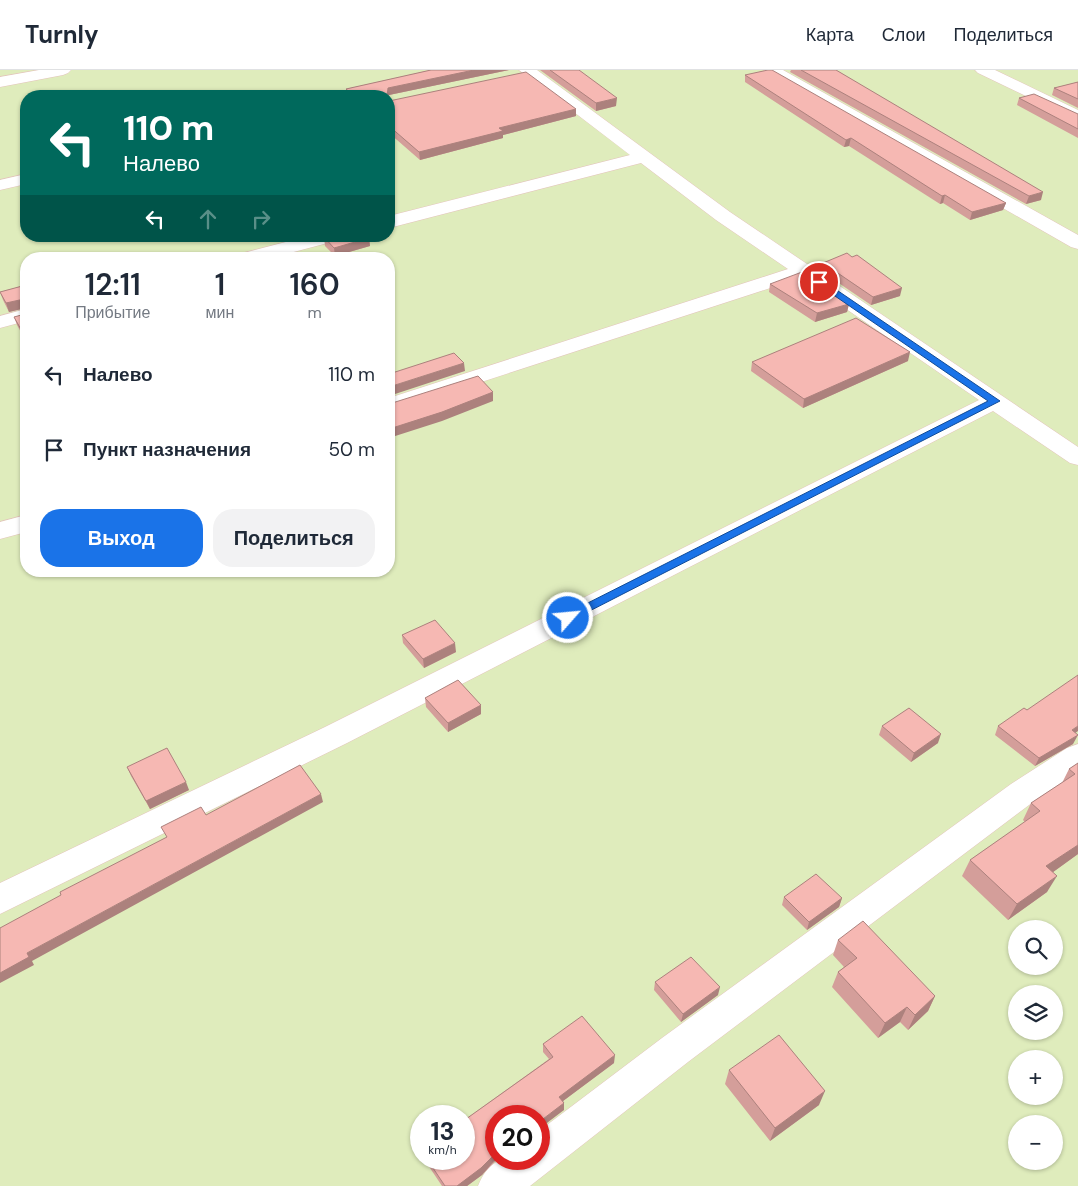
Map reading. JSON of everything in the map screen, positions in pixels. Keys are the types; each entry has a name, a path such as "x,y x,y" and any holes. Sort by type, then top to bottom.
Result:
{"lane":[{"path":"0,82 63,70"},
{"path":"772,70 1078,243"},
{"path":"983,70 1078,116"},
{"path":"523,72 723,216 1078,458"},
{"path":"395,220 643,157"},
{"path":"0,185 20,180"},
{"path":"270,252 309,242"},
{"path":"395,403 803,271"},
{"path":"0,322 20,317"},
{"path":"0,899 336,735 995,401"},
{"path":"0,531 20,525"},
{"path":"550,1147 816,945 1022,793 1078,756"},
{"path":"498,1186 519,1170"}],"green space":[{"path":"0,70 1078,70 1078,1186 0,1186"}],"building":[{"path":"431,70 474,70 388,88 388,90 346,89"},
{"path":"550,70 579,70 617,98 596,103"},
{"path":"772,70 1006,203 972,212 945,195 942,196 851,138 846,140 745,75"},
{"path":"801,70 836,70 1043,192 1029,196"},
{"path":"526,72 576,109 499,128 503,131 419,152 395,131 395,100"},
{"path":"1078,82 1078,99 1054,88"},
{"path":"1034,94 1078,114 1078,129 1019,98"},
{"path":"329,242 355,242 334,248"},
{"path":"847,253 852,257 857,255 902,288 873,297 823,263"},
{"path":"802,272 849,304 817,313 770,284"},
{"path":"20,287 20,300 6,303 0,292"},
{"path":"20,315 20,328 14,317"},
{"path":"856,318 910,352 804,399 752,362"},
{"path":"454,353 464,363 395,385 395,372"},
{"path":"478,376 493,392 442,412 395,427 395,402"},
{"path":"435,620 455,643 423,659 402,635"},
{"path":"1078,675 1078,726 1072,730 1078,735 1039,758 998,726 1024,708 1027,710"},
{"path":"458,680 481,705 448,723 425,698"},
{"path":"909,708 941,734 914,753 882,726"},
{"path":"167,748 186,782 146,801 127,767"},
{"path":"1078,763 1078,845 1046,866 1057,876 1017,904 970,860 1040,811 1031,803 1075,774 1069,769"},
{"path":"300,765 321,794 27,953 29,957 0,973 0,928 61,895 60,892 167,837 161,827 201,807 206,815"},
{"path":"816,874 842,898 809,922 784,897"},
{"path":"863,921 935,996 915,1015 907,1007 885,1023 838,972 857,958 838,940"},
{"path":"691,957 720,987 683,1014 655,982"},
{"path":"582,1016 615,1055 559,1097 564,1103 550,1114 550,1105 486,1105 553,1057 543,1044"},
{"path":"779,1035 825,1091 775,1128 729,1070"},
{"path":"485,1105 485,1164 457,1186 445,1186 434,1170 475,1170 475,1113"}],"route":[{"path":"568,618 995,401 819,282"}]}
